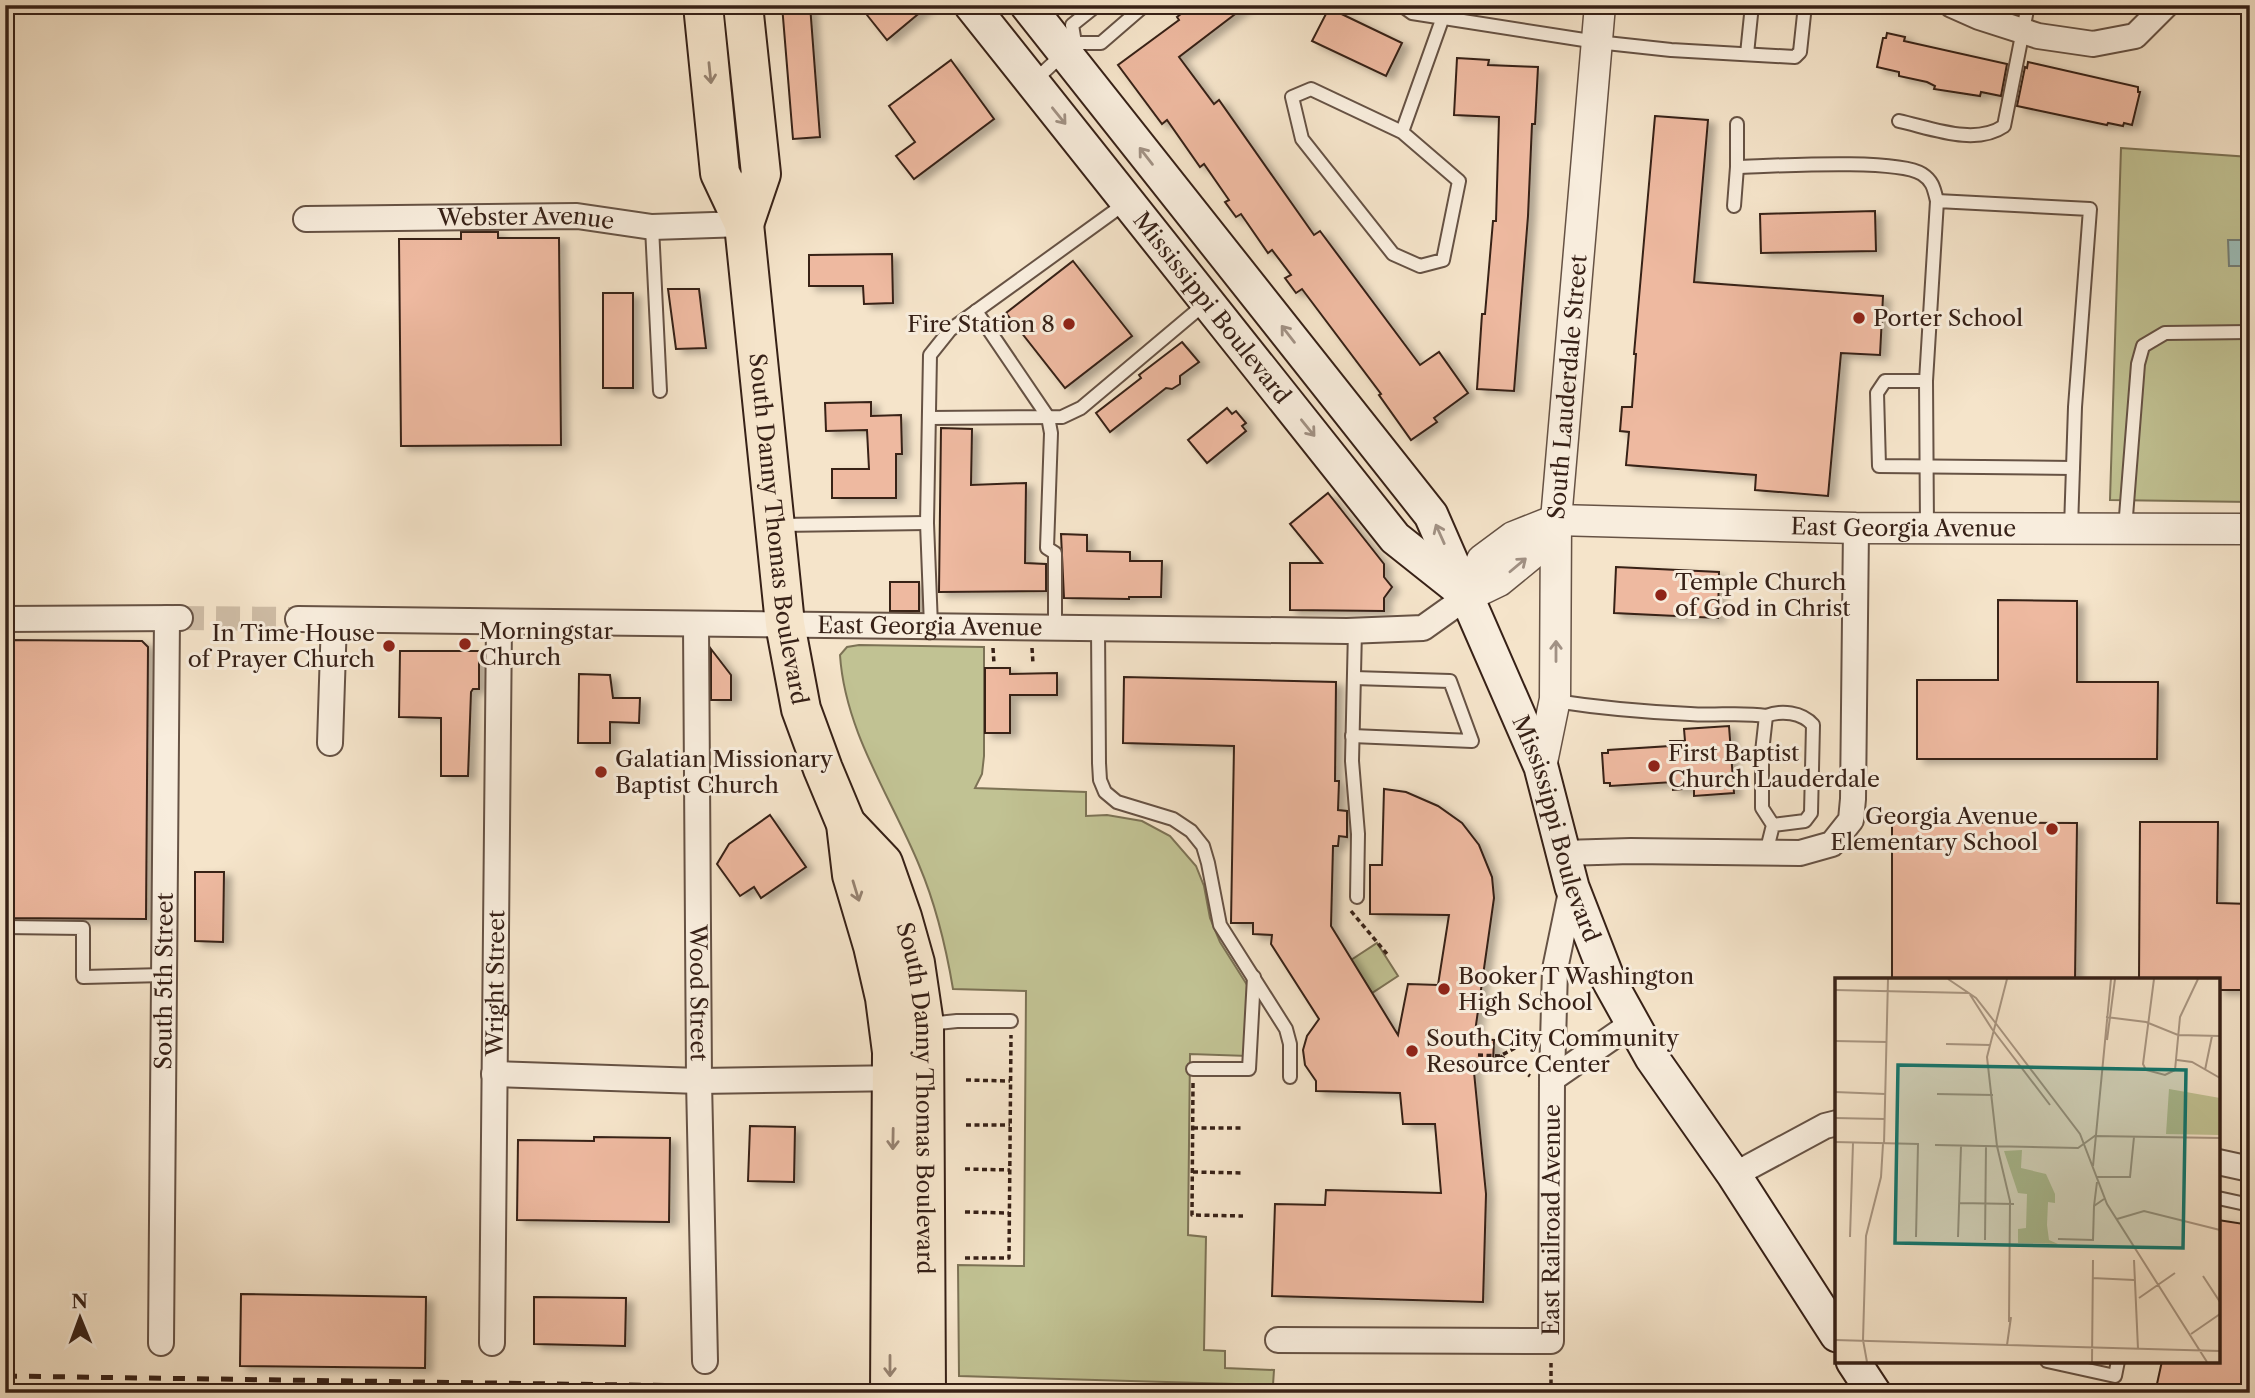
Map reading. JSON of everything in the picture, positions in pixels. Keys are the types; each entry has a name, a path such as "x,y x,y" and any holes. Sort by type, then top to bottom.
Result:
{"main road":[{"name":"South Danny Thomas Boulevard","path":"703,5 720,173 744,224 785,624 801,709 822,769 846,824 852,875 910,1078 926,1393"},
{"name":"South Danny Thomas Boulevard","path":"743,5 761,174 744,224"},
{"name":"Mississippi Boulevard","path":"971,5 1395,538 1468,596"},
{"name":"Mississippi Boulevard","path":"1027,5 1070,48 1190,211 1431,515 1541,767 1572,887 1607,977 1652,1058 1734,1175 1835,1332"},
{"path":"1156,237 1190,211"},
{"name":"South Danny Thomas Boulevard","path":"846,824 883,863 915,963 924,1024 910,1078 890,1393"},
{"path":"1854,1363 1874,1393"}],"street":[{"name":"South Lauderdale Street","path":"1541,767 1555,701 1556,520 1600,5"},
{"path":"1952,5 1979,18 2038,36 2093,44 2135,36 2166,5"},
{"name":"Webster Avenue","path":"306,219 577,216 652,227 744,224"},
{"name":"East Georgia Avenue","path":"298,619 696,625 1355,630 1423,628 1468,596 1482,560 1513,537 1556,520 1856,528 2250,529"},
{"path":"1563,853 1800,853 1832,844 1850,820 1853,799 1856,528"},
{"name":"South 5th Street","path":"5,619 173,618 164,975 161,1343"},
{"path":"330,743 334,620"},
{"name":"Wright Street","path":"492,1343 499,623"},
{"name":"Wood Street","path":"696,625 699,1081 705,1361"},
{"name":"East Railroad Avenue","path":"1278,1340 1550,1341 1555,969 1572,887"},
{"name":"East Railroad Avenue","path":"1552,1086 1633,1023"},
{"path":"494,1074 699,1081 910,1078"},
{"path":"1734,1175 1825,1126 1835,1124"},
{"path":"2220,1162 2250,1169"}],"lane":[{"path":"1070,48 1072,25 1097,5"},
{"path":"1032,83 1070,48 1101,43 1145,5"},
{"path":"1401,5 1412,13 1444,11 1597,41 1671,50 1795,57 1800,52 1805,5"},
{"path":"1747,54 1752,5"},
{"path":"1899,121 1961,135 1993,134 2004,126 2028,5"},
{"path":"1402,132 1444,11"},
{"path":"1311,89 1402,132 1459,181 1443,260 1420,266 1393,254 1302,139 1292,97 1311,89"},
{"path":"1734,206 1737,124"},
{"path":"1737,167 1881,165 1919,172 1933,182 1937,201 1926,380 1927,528"},
{"path":"931,626 927,523 930,355 950,330 1127,201"},
{"path":"1937,201 2090,209 2071,528"},
{"path":"652,227 660,391"},
{"path":"929,418 1062,417 1081,408 1207,302"},
{"path":"976,311 1048,417 1051,433 1047,548 1055,553 1055,627"},
{"path":"2125,529 2138,364 2143,346 2165,333 2250,332"},
{"path":"1926,380 1885,381 1877,393 1879,466 2073,468"},
{"path":"775,525 927,523"},
{"path":"1098,628 1099,763 1100,779 1105,792 1117,802 1160,813 1191,831 1203,846 1220,925 1286,1029 1290,1044 1290,1077"},
{"path":"1355,630 1352,761 1358,834 1357,897"},
{"path":"1352,736 1472,741 1450,681 1354,678"},
{"path":"1555,701 1688,714 1766,716 1794,713 1806,717 1813,724 1811,813 1805,821 1773,825"},
{"path":"1766,716 1762,752 1762,808 1773,825 1766,853"},
{"path":"5,927 83,928 83,977 164,975"},
{"path":"1193,1069 1249,1069 1254,976"},
{"path":"924,1024 1011,1021"},
{"path":"2220,1198 2250,1205"},
{"path":"2056,1363 2115,1376 2118,1363"}],"path":[{"path":"993,642 994,664"},
{"path":"1032,643 1033,664"},
{"path":"1357,897 1350,909 1353,916 1387,954"},
{"path":"965,1258 1009,1258 1011,1021"},
{"path":"1500,1056 1554,1028"},
{"path":"1478,1055 1500,1056 1552,1086"},
{"path":"1193,1069 1192,1215 1243,1216"},
{"path":"966,1080 1010,1081"},
{"path":"966,1125 1010,1125"},
{"path":"1194,1128 1244,1128"},
{"path":"965,1169 1010,1170"},
{"path":"1193,1172 1244,1173"},
{"path":"965,1212 1009,1213"},
{"path":"1551,1371 1551,1393"}],"green space":[{"path":"2121,148 2250,157 2250,502 2110,500"},
{"path":"847,647 984,647 984,756 982,774 975,788 1086,792 1086,816 1107,815 1142,821 1170,836 1196,866 1204,886 1210,918 1220,942 1249,988 1248,1056 1190,1054 1188,1235 1206,1237 1204,1350 1225,1351 1225,1368 1274,1370 1273,1385 959,1376 958,1265 1024,1266 1026,991 953,989 931,895 871,763 851,711 840,655"},
{"path":"1377,943 1398,976 1372,993 1351,960"}],"water":[{"path":"2228,240 2250,240 2250,266 2229,266"}],"building":[{"path":"782,5 810,5 820,137 793,139"},
{"path":"879,5 929,5 887,40 867,15"},
{"path":"1193,5 1247,5 1179,57 1214,104 1219,100 1314,235 1320,231 1420,365 1439,352 1468,393 1434,418 1437,422 1411,440 1379,395 1381,394 1302,289 1296,293 1285,278 1291,275 1272,250 1268,253 1241,214 1236,217 1225,202 1229,200 1204,164 1200,167 1167,120 1162,124 1118,65 1179,20 1177,17"},
{"path":"1329,8 1402,43 1386,76 1312,41"},
{"path":"1887,33 1905,37 1904,41 2007,64 2001,96 1981,92 1980,96 1934,89 1935,86 1927,82 1899,76 1899,72 1877,67 1883,38 1886,38"},
{"path":"1457,58 1489,60 1488,65 1538,67 1514,391 1477,389 1482,314 1485,314 1493,221 1496,221 1499,117 1454,115"},
{"path":"951,60 994,119 914,179 896,156 915,142 889,106"},
{"path":"2028,62 2138,87 2140,92 2132,125 2107,125 2017,106"},
{"path":"1655,116 1708,120 1694,282 1883,296 1880,355 1841,353 1828,496 1755,490 1756,475 1626,465 1629,432 1620,431 1622,407 1632,407 1634,354"},
{"path":"1875,211 1876,251 1761,253 1760,214"},
{"path":"461,232 498,232 498,238 559,238 561,445 401,446 399,239 461,239"},
{"path":"892,254 893,303 864,304 863,286 809,286 809,255"},
{"name":"Fire Station 8","path":"1073,261 1132,336 1065,388 1006,313"},
{"path":"668,289 699,289 706,348 676,349"},
{"path":"603,293 633,293 633,388 603,388"},
{"path":"1182,342 1199,362 1180,376 1180,384 1172,389 1166,388 1110,432 1096,413"},
{"path":"871,402 871,416 901,415 902,454 896,454 896,498 832,498 832,469 869,469 867,430 826,431 825,403"},
{"path":"1227,408 1232,414 1236,411 1246,423 1242,426 1246,431 1207,463 1188,440"},
{"path":"941,428 972,429 971,485 1026,483 1025,563 1046,564 1046,591 939,592"},
{"path":"1328,493 1384,564 1384,577 1392,587 1384,598 1384,611 1290,610 1290,563 1322,563 1290,524"},
{"path":"1061,534 1087,535 1087,551 1130,552 1130,561 1162,561 1161,597 1064,598"},
{"path":"1616,567 1719,572 1718,618 1614,613"},
{"path":"890,582 919,582 919,611 890,611"},
{"path":"1998,600 2077,601 2077,682 2158,682 2157,759 1917,759 1917,680 1998,680"},
{"path":"5,640 142,641 148,647 146,919 5,918"},
{"path":"711,649 731,675 731,700 711,700"},
{"path":"400,651 479,651 479,689 473,689 471,692 468,776 441,776 441,718 399,717"},
{"path":"985,668 1010,668 1010,674 1057,673 1057,695 1010,695 1010,733 985,733"},
{"path":"579,674 610,675 613,698 640,698 639,723 610,722 610,743 578,743"},
{"name":"Booker T Washington High School","path":"1124,677 1336,682 1335,781 1339,781 1338,810 1347,811 1347,837 1339,836 1338,846 1333,846 1331,926 1398,1035 1408,984 1438,985 1449,915 1370,914 1370,865 1382,865 1384,789 1406,792 1438,806 1462,823 1479,845 1492,877 1494,898 1474,1039 1494,1040 1493,1062 1473,1062 1486,1194 1483,1302 1272,1296 1275,1204 1325,1205 1326,1190 1441,1193 1435,1124 1403,1124 1400,1093 1316,1091 1316,1081 1305,1065 1303,1050 1307,1036 1319,1019 1271,944 1272,935 1253,934 1253,923 1231,923 1234,746 1123,743"},
{"path":"1729,726 1734,793 1694,796 1694,788 1673,790 1673,782 1610,786 1610,783 1604,783 1602,753 1608,753 1608,750 1670,746 1670,741 1685,741 1684,729"},
{"path":"770,815 806,867 761,898 754,887 740,896 717,864 729,844"},
{"path":"1892,822 2077,823 2075,978 1892,978"},
{"path":"2140,822 2218,822 2217,903 2250,904 2250,990 2220,990 2220,978 2139,978"},
{"path":"195,872 224,872 223,942 195,941"},
{"path":"750,1126 795,1127 794,1182 748,1181"},
{"path":"594,1137 670,1138 669,1222 517,1220 518,1140 594,1141"},
{"path":"2220,1220 2244,1224 2243,1229 2250,1230 2250,1393 2155,1393 2162,1363 2220,1363"},
{"path":"241,1294 426,1297 425,1368 240,1366"},
{"path":"534,1297 626,1298 625,1346 534,1344"}],"tunnel":[{"path":"180,618 298,619"}],"railway":[{"path":"5,1376 1182,1393"},
{"path":"5,1388 327,1393"}],"place":[{"name":"Porter School","path":"1859,318"},
{"name":"Fire Station 8","path":"1069,324"},
{"name":"Temple Church of God in Christ","path":"1661,595"},
{"name":"Morningstar Church","path":"465,644"},
{"name":"In Time House of Prayer Church","path":"389,646"},
{"name":"First Baptist Church Lauderdale","path":"1654,766"},
{"name":"Galatian Missionary Baptist Church","path":"601,772"},
{"name":"Georgia Avenue Elementary School","path":"2052,829"},
{"name":"Booker T Washington High School","path":"1444,989"},
{"name":"South City Community Resource Center","path":"1412,1051"}]}
